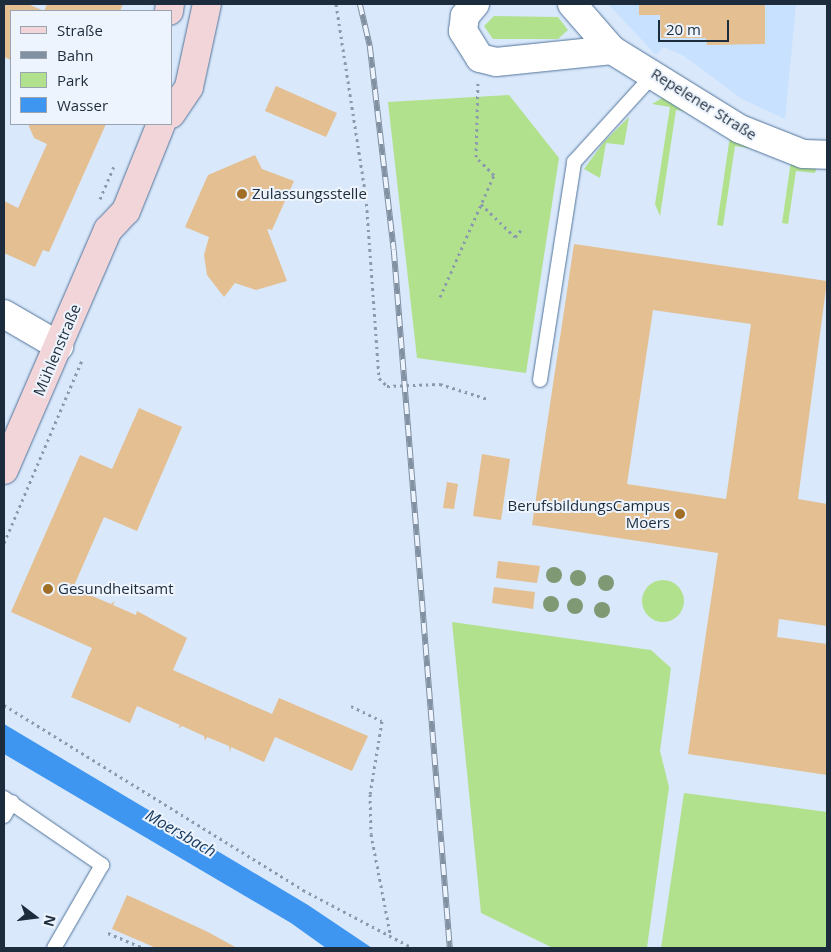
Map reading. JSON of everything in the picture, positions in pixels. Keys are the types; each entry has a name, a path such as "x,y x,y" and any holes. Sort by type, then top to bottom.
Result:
{"main road":[{"path":"172,86 189,4"},
{"name":"Mühlenstraße","path":"172,107 189,87 207,4"},
{"name":"Mühlenstraße","path":"4,470 108,230 126,211 158,125"}],"street":[{"path":"475,4 466,16 463,30 480,58 496,62 612,50"},
{"name":"Repelener Straße","path":"572,4 612,50 655,73 768,144 802,154 827,155"},
{"path":"4,314 59,346"}],"lane":[{"path":"540,380 574,162 655,73"},
{"path":"4,816 8,800 102,865 54,948"}],"path":[{"path":"336,4 366,197 379,378 387,386 440,384 488,399"},
{"path":"440,297 494,175 476,157 480,58"},
{"path":"481,204 515,236 521,230"},
{"path":"4,705 303,890 390,933 413,948"},
{"path":"350,706 382,721 370,794 371,834 390,933"},
{"path":"108,933 142,948"}],"shaded area":[{"path":"608,4 796,4 785,119 742,99 684,56 664,47 656,55"}],"green space":[{"path":"494,16 558,17 568,30 558,39 493,39 484,26"},
{"path":"509,95 559,158 526,373 417,358 388,102"},
{"path":"664,97 695,113 676,110 660,216 655,204 670,107 652,104"},
{"path":"629,117 624,145 606,143 600,178 584,169 604,142"},
{"path":"730,136 754,149 735,146 723,226 717,225"},
{"path":"791,161 817,166 815,173 796,171 788,224 782,223"},
{"path":"663,580 678,586 684,601 678,616 663,622 648,616 642,601 648,586"},
{"path":"452,622 651,650 671,668 660,751 669,787 647,948 553,948 481,913"},
{"path":"684,793 827,812 827,948 661,948"}],"water":[{"name":"Moersbach","path":"4,724 308,905 372,948 326,948 291,923 4,754"}],"building":[{"path":"4,4 28,4 42,10 10,10 10,60 4,57"},
{"path":"47,4 123,4 120,10 44,10"},
{"path":"639,4 765,4 765,44 707,45 706,38 661,38 660,15 639,15"},
{"path":"276,86 337,113 326,137 265,111"},
{"path":"28,125 106,125 49,252 43,250 35,267 4,253 4,201 18,208 47,144 34,138"},
{"path":"255,155 262,169 294,181 272,230 267,229 287,281 256,290 235,283 224,297 207,275 204,255 209,237 185,227 208,175"},
{"name":"BerufsbildungsCampus Moers","path":"574,244 827,281 798,499 827,504 827,626 779,619 777,637 827,644 827,775 688,754 718,553 532,525","holes":["653,310 751,324 726,499 627,484"]},
{"path":"139,408 182,427 137,531 104,517 73,588 111,604 115,601 113,605 136,615 137,611 187,638 173,670 272,714 279,698 368,736 352,771 275,737 264,762 231,747 230,752 229,746 207,737 205,741 204,736 182,726 178,729 180,725 137,706 130,723 71,697 92,648 11,612 80,455 112,469"},
{"path":"482,454 510,459 501,520 473,516"},
{"path":"447,482 458,484 454,509 443,508"},
{"path":"498,561 540,566 537,583 496,578"},
{"path":"494,587 535,592 533,609 492,603"},
{"path":"127,895 206,931 237,948 156,948 112,929"}],"railway":[{"path":"360,4 370,46 394,250 450,948"}],"place":[{"name":"Zulassungsstelle","path":"242,194"},
{"name":"BerufsbildungsCampus Moers","path":"680,514"},
{"name":"Gesundheitsamt","path":"48,589"}]}
